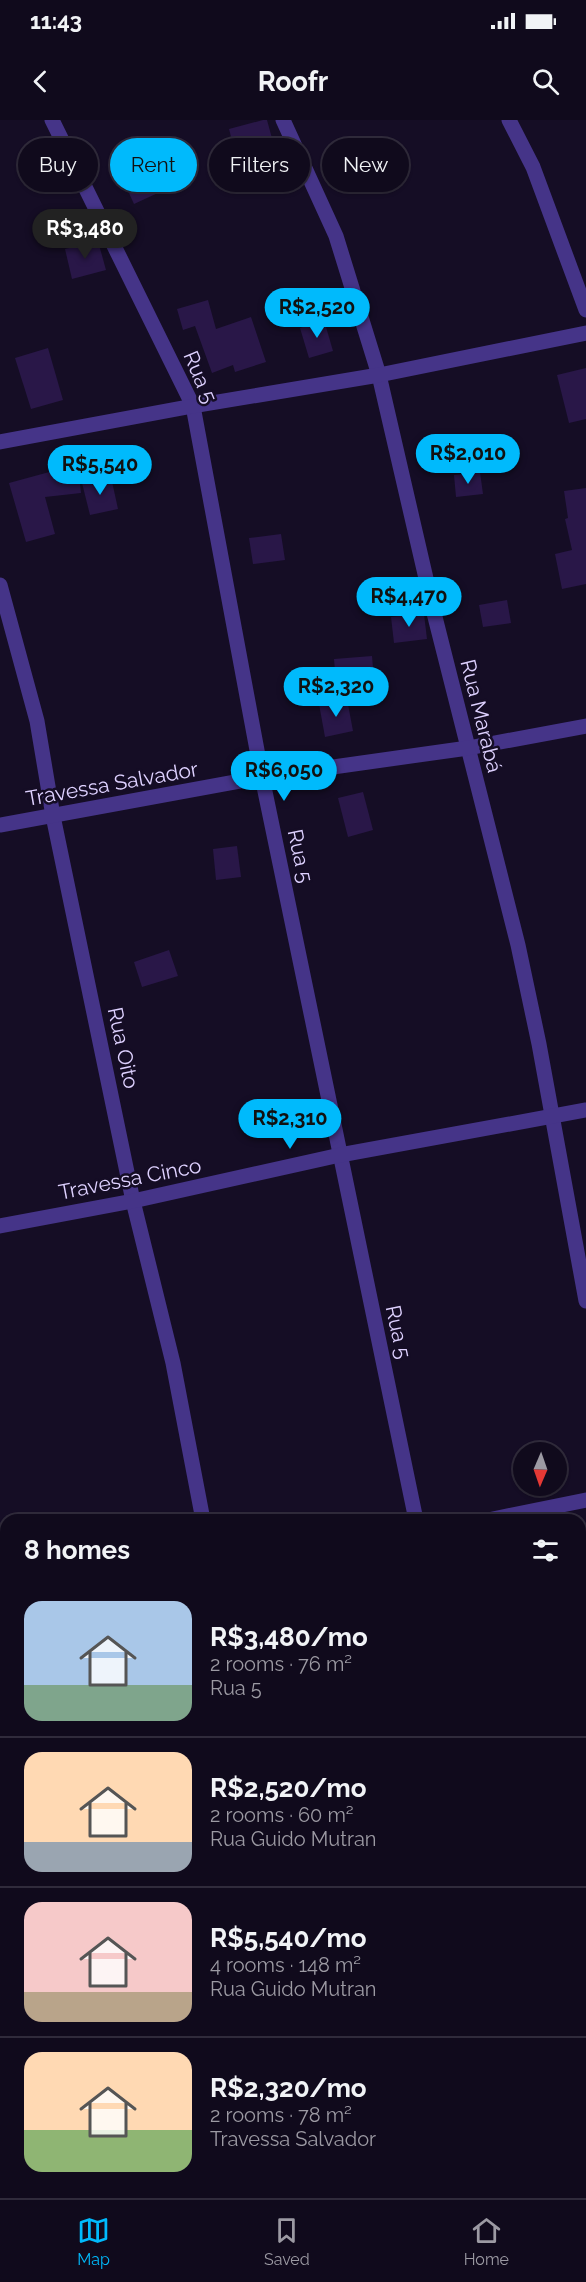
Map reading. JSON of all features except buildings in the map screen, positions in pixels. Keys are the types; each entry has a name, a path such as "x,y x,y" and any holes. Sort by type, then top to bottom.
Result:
{"street":[{"name":"Rua 5","path":"52,120 193,406 262,777 415,1514"},
{"name":"Rua Marabá","path":"283,120 336,236 379,375 468,748 518,945 586,1301"},
{"path":"509,120 533,167 586,310"},
{"path":"0,442 193,406 379,375 586,333"},
{"name":"Rua Oito","path":"0,585 37,721 53,816 133,1201 173,1363 202,1514"},
{"name":"Travessa Salvador","path":"0,825 262,777 468,748 586,726"},
{"name":"Travessa Cinco","path":"0,1226 133,1201 340,1155 586,1110"},
{"path":"517,1514 586,1500"}]}
